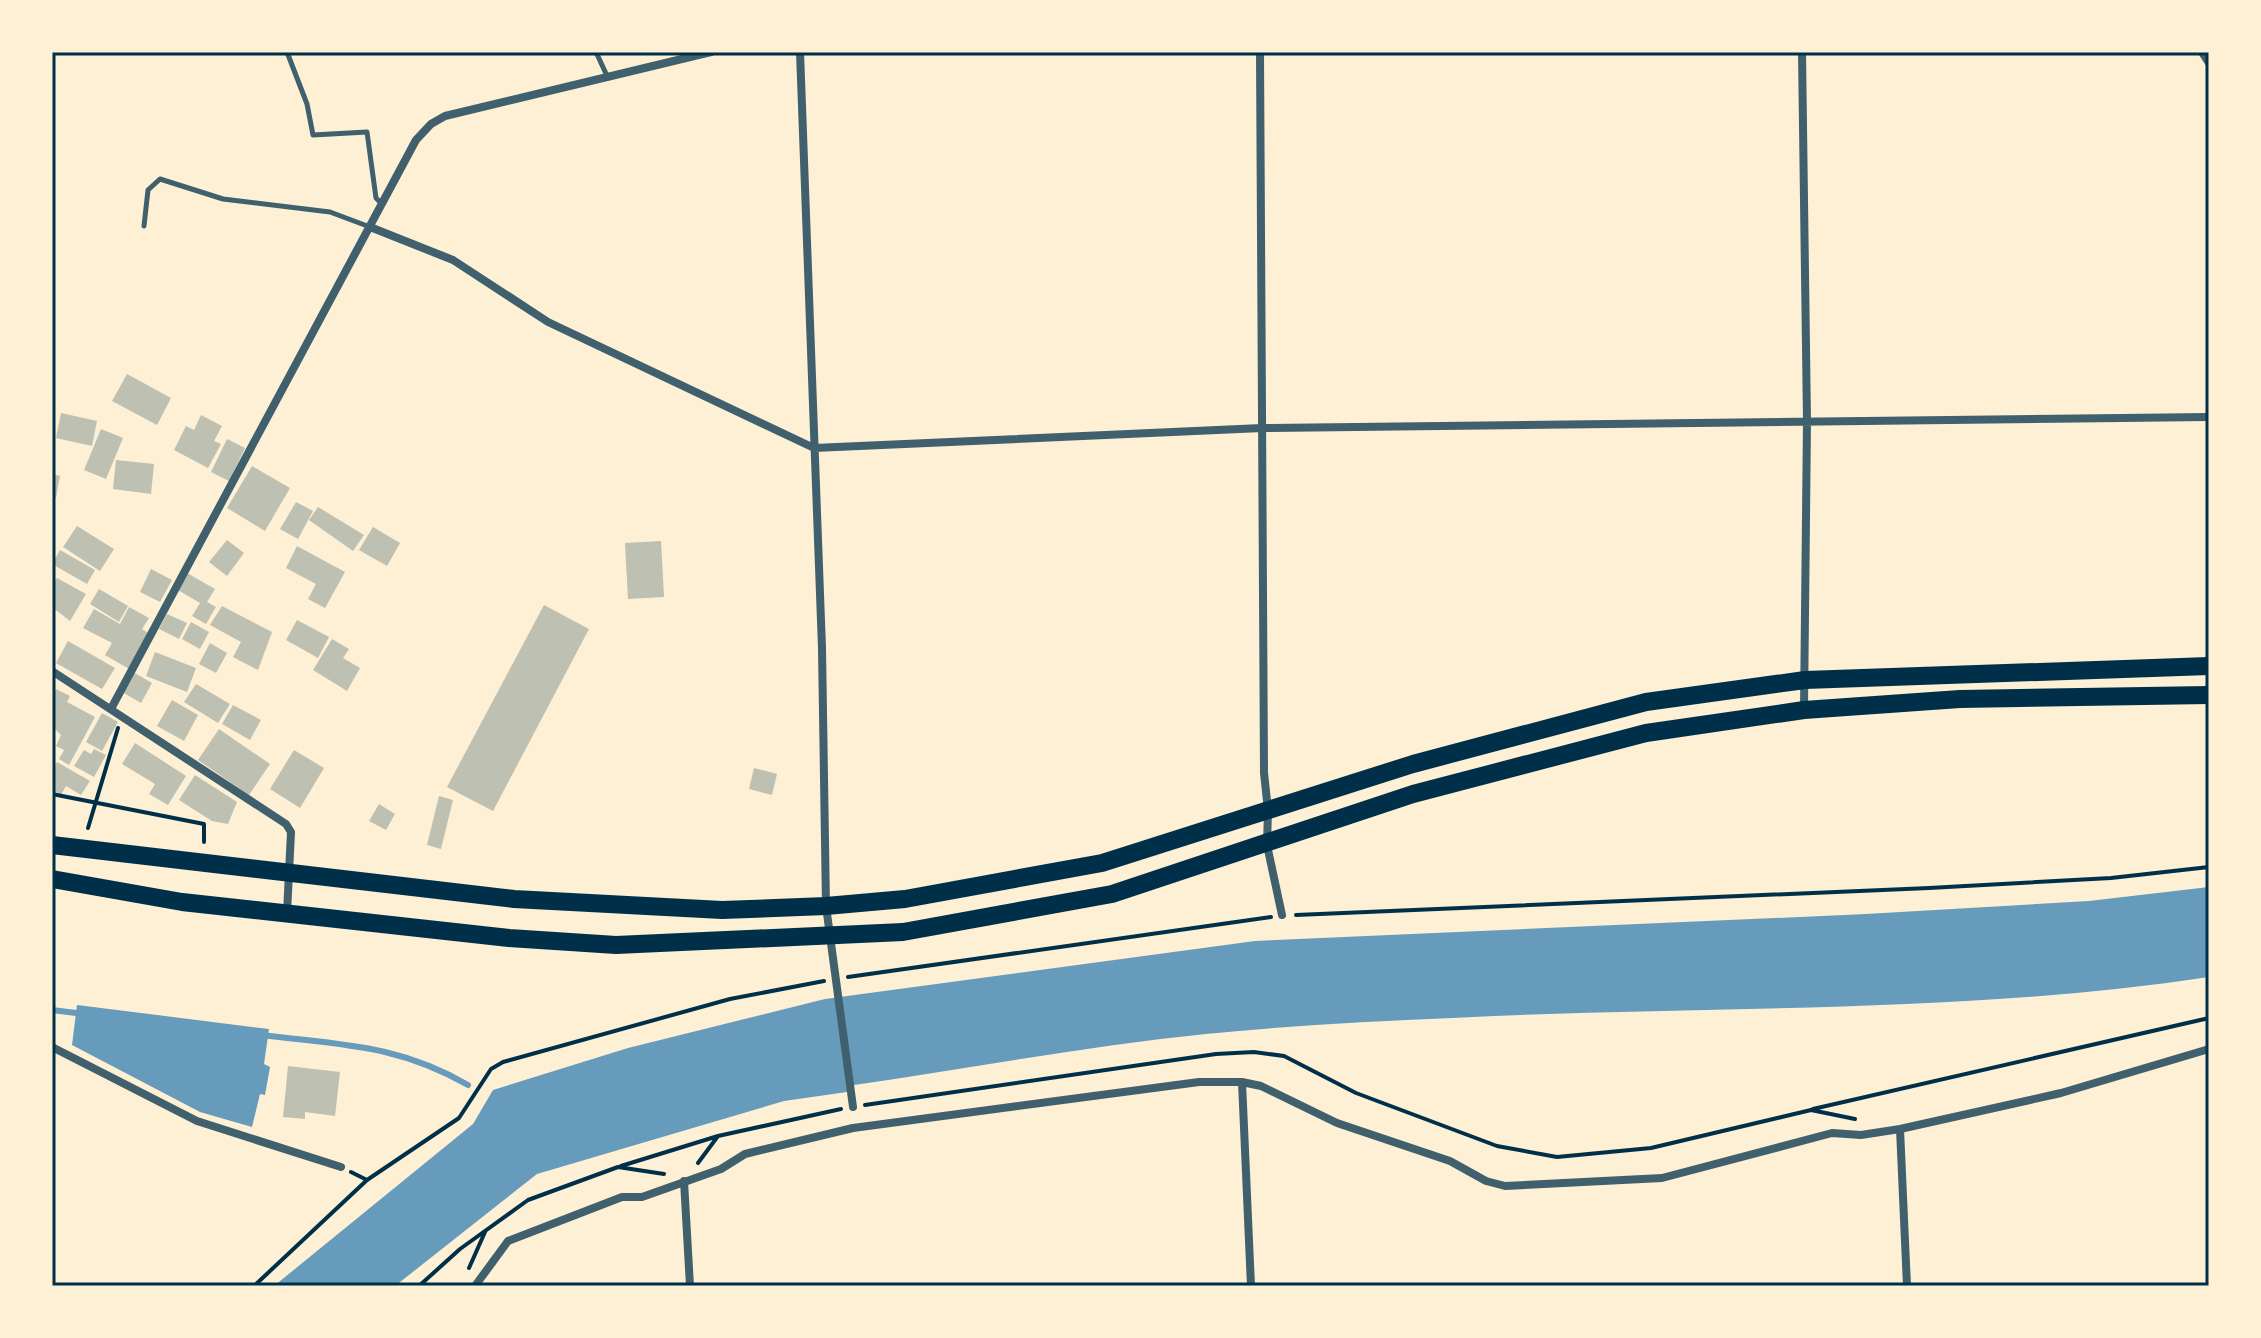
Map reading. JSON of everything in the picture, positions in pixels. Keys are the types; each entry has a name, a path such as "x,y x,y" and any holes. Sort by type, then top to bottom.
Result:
{"highway":[{"path":"52,845 514,899 722,910 826,906 905,899 1102,863 1413,764 1646,702 1805,680 2209,666"},
{"path":"52,879 182,902 509,938 616,945 828,938 903,932 1112,894 1413,794 1646,733 1804,710 1960,699 2209,695"}],"street":[{"path":"112,707 416,140 431,124 445,116 711,52"},
{"path":"800,52 826,906 853,1103"},
{"path":"1260,52 1264,773 1268,810 1267,845 1282,915"},
{"path":"1802,52 1807,421 1804,710"},
{"path":"2202,52 2209,63"},
{"path":"370,227 453,260 548,322 814,448 1262,428 2209,417"},
{"path":"52,671 112,707 286,824 291,832 287,913"},
{"path":"52,1047 197,1121 341,1167"},
{"path":"475,1286 508,1241 622,1197 642,1197 721,1169 745,1154 853,1128 1090,1094 1199,1082 1242,1082 1261,1086 1337,1123 1450,1161 1486,1181 1505,1186 1662,1178 1832,1133 1861,1135 1900,1129 2061,1093 2209,1049"},
{"path":"1242,1082 1251,1286"},
{"path":"1900,1129 1907,1286"},
{"path":"684,1181 690,1286"}],"lane":[{"path":"287,52 307,104 313,135 367,132 376,198 382,204"},
{"path":"596,52 608,78"},
{"path":"144,226 148,190 160,179 223,199 330,212 370,227"}],"path":[{"path":"88,828 93,802 125,716"},
{"path":"52,794 204,824 204,842"},
{"path":"254,1286 367,1180 459,1118 491,1069 503,1062 730,999 835,978 1282,915 1929,888 2111,878 2209,867"},
{"path":"419,1286 486,1230 528,1200 618,1167 718,1136 853,1103 1216,1054 1254,1052 1284,1056 1356,1093 1497,1146 1557,1157 1651,1148 2209,1018"},
{"path":"1811,1110 1900,1129"},
{"path":"618,1167 672,1175 684,1181 718,1136"},
{"path":"463,1277 486,1230"}],"water":[{"path":"2209,887 2209,977 2020,998 1831,1007 1547,1014 1268,1029 1118,1045 854,1085 847,1092 784,1101 537,1174 395,1286 274,1286 473,1124 493,1090 628,1048 825,999 1255,941 1866,914 2089,901"},
{"path":"77,1005 269,1029 264,1064 270,1067 265,1095 260,1094 252,1127 200,1112 72,1045"}],"building":[{"path":"127,374 171,398 157,425 112,401"},
{"path":"61,413 97,421 92,446 56,438"},
{"path":"201,415 222,426 214,441 221,444 208,468 174,450 186,426 194,430"},
{"path":"101,429 123,438 106,479 84,470"},
{"path":"227,439 245,448 229,481 211,472"},
{"path":"116,460 154,464 151,494 113,489"},
{"path":"252,466 290,488 265,531 227,508"},
{"path":"52,474 60,476 56,498 52,497"},
{"path":"296,502 313,511 298,539 280,529"},
{"path":"318,507 364,535 353,551 309,520"},
{"path":"77,526 114,549 100,571 63,547"},
{"path":"373,527 400,543 387,566 359,550"},
{"path":"227,540 244,553 227,576 209,562"},
{"path":"661,541 664,597 628,599 625,543"},
{"path":"297,546 345,572 325,608 308,599 316,584 286,568"},
{"path":"60,550 95,570 87,584 52,564"},
{"path":"151,569 172,580 160,602 140,592"},
{"path":"187,573 215,589 207,602 216,607 206,624 192,616 200,603 178,590"},
{"path":"57,578 86,594 70,621 52,607 52,585"},
{"path":"99,589 128,606 119,622 90,604"},
{"path":"544,605 589,629 493,811 447,787"},
{"path":"222,606 272,632 258,670 233,657 241,642 210,625"},
{"path":"129,607 149,618 142,629 148,633 129,669 105,655 112,643 83,628 94,609 120,624"},
{"path":"167,614 187,623 179,639 159,629"},
{"path":"297,620 329,637 318,658 286,640"},
{"path":"191,622 209,632 200,649 182,639"},
{"path":"332,639 349,649 343,658 360,668 347,691 313,670"},
{"path":"68,641 115,668 102,689 56,663"},
{"path":"210,643 227,653 216,673 199,664"},
{"path":"155,652 196,668 187,692 146,676"},
{"path":"133,672 152,683 141,703 122,692"},
{"path":"196,684 230,704 218,723 184,702"},
{"path":"56,689 70,696 67,702 95,717 69,765 59,759 64,750 56,746 61,735 52,726 52,697"},
{"path":"172,700 198,715 184,741 157,726"},
{"path":"233,705 261,720 250,740 222,724"},
{"path":"102,713 118,722 102,751 86,742"},
{"path":"219,729 270,764 249,795 198,760"},
{"path":"135,743 186,776 168,805 149,794 155,784 122,764"},
{"path":"94,749 106,755 94,777 74,766 84,750 91,754"},
{"path":"294,750 324,768 300,808 270,789"},
{"path":"57,762 90,781 81,795 66,786 61,795 52,789 52,771"},
{"path":"754,768 777,774 772,795 749,789"},
{"path":"195,775 237,802 228,824 212,821 179,800"},
{"path":"439,796 453,800 441,849 427,845"},
{"path":"379,804 395,814 386,830 369,821"},
{"path":"288,1066 340,1072 335,1116 305,1112 305,1119 283,1117"}],"waterway":[{"path":"52,1010 84,1014"},
{"path":"262,1035 368,1048 417,1061 468,1085"}]}
